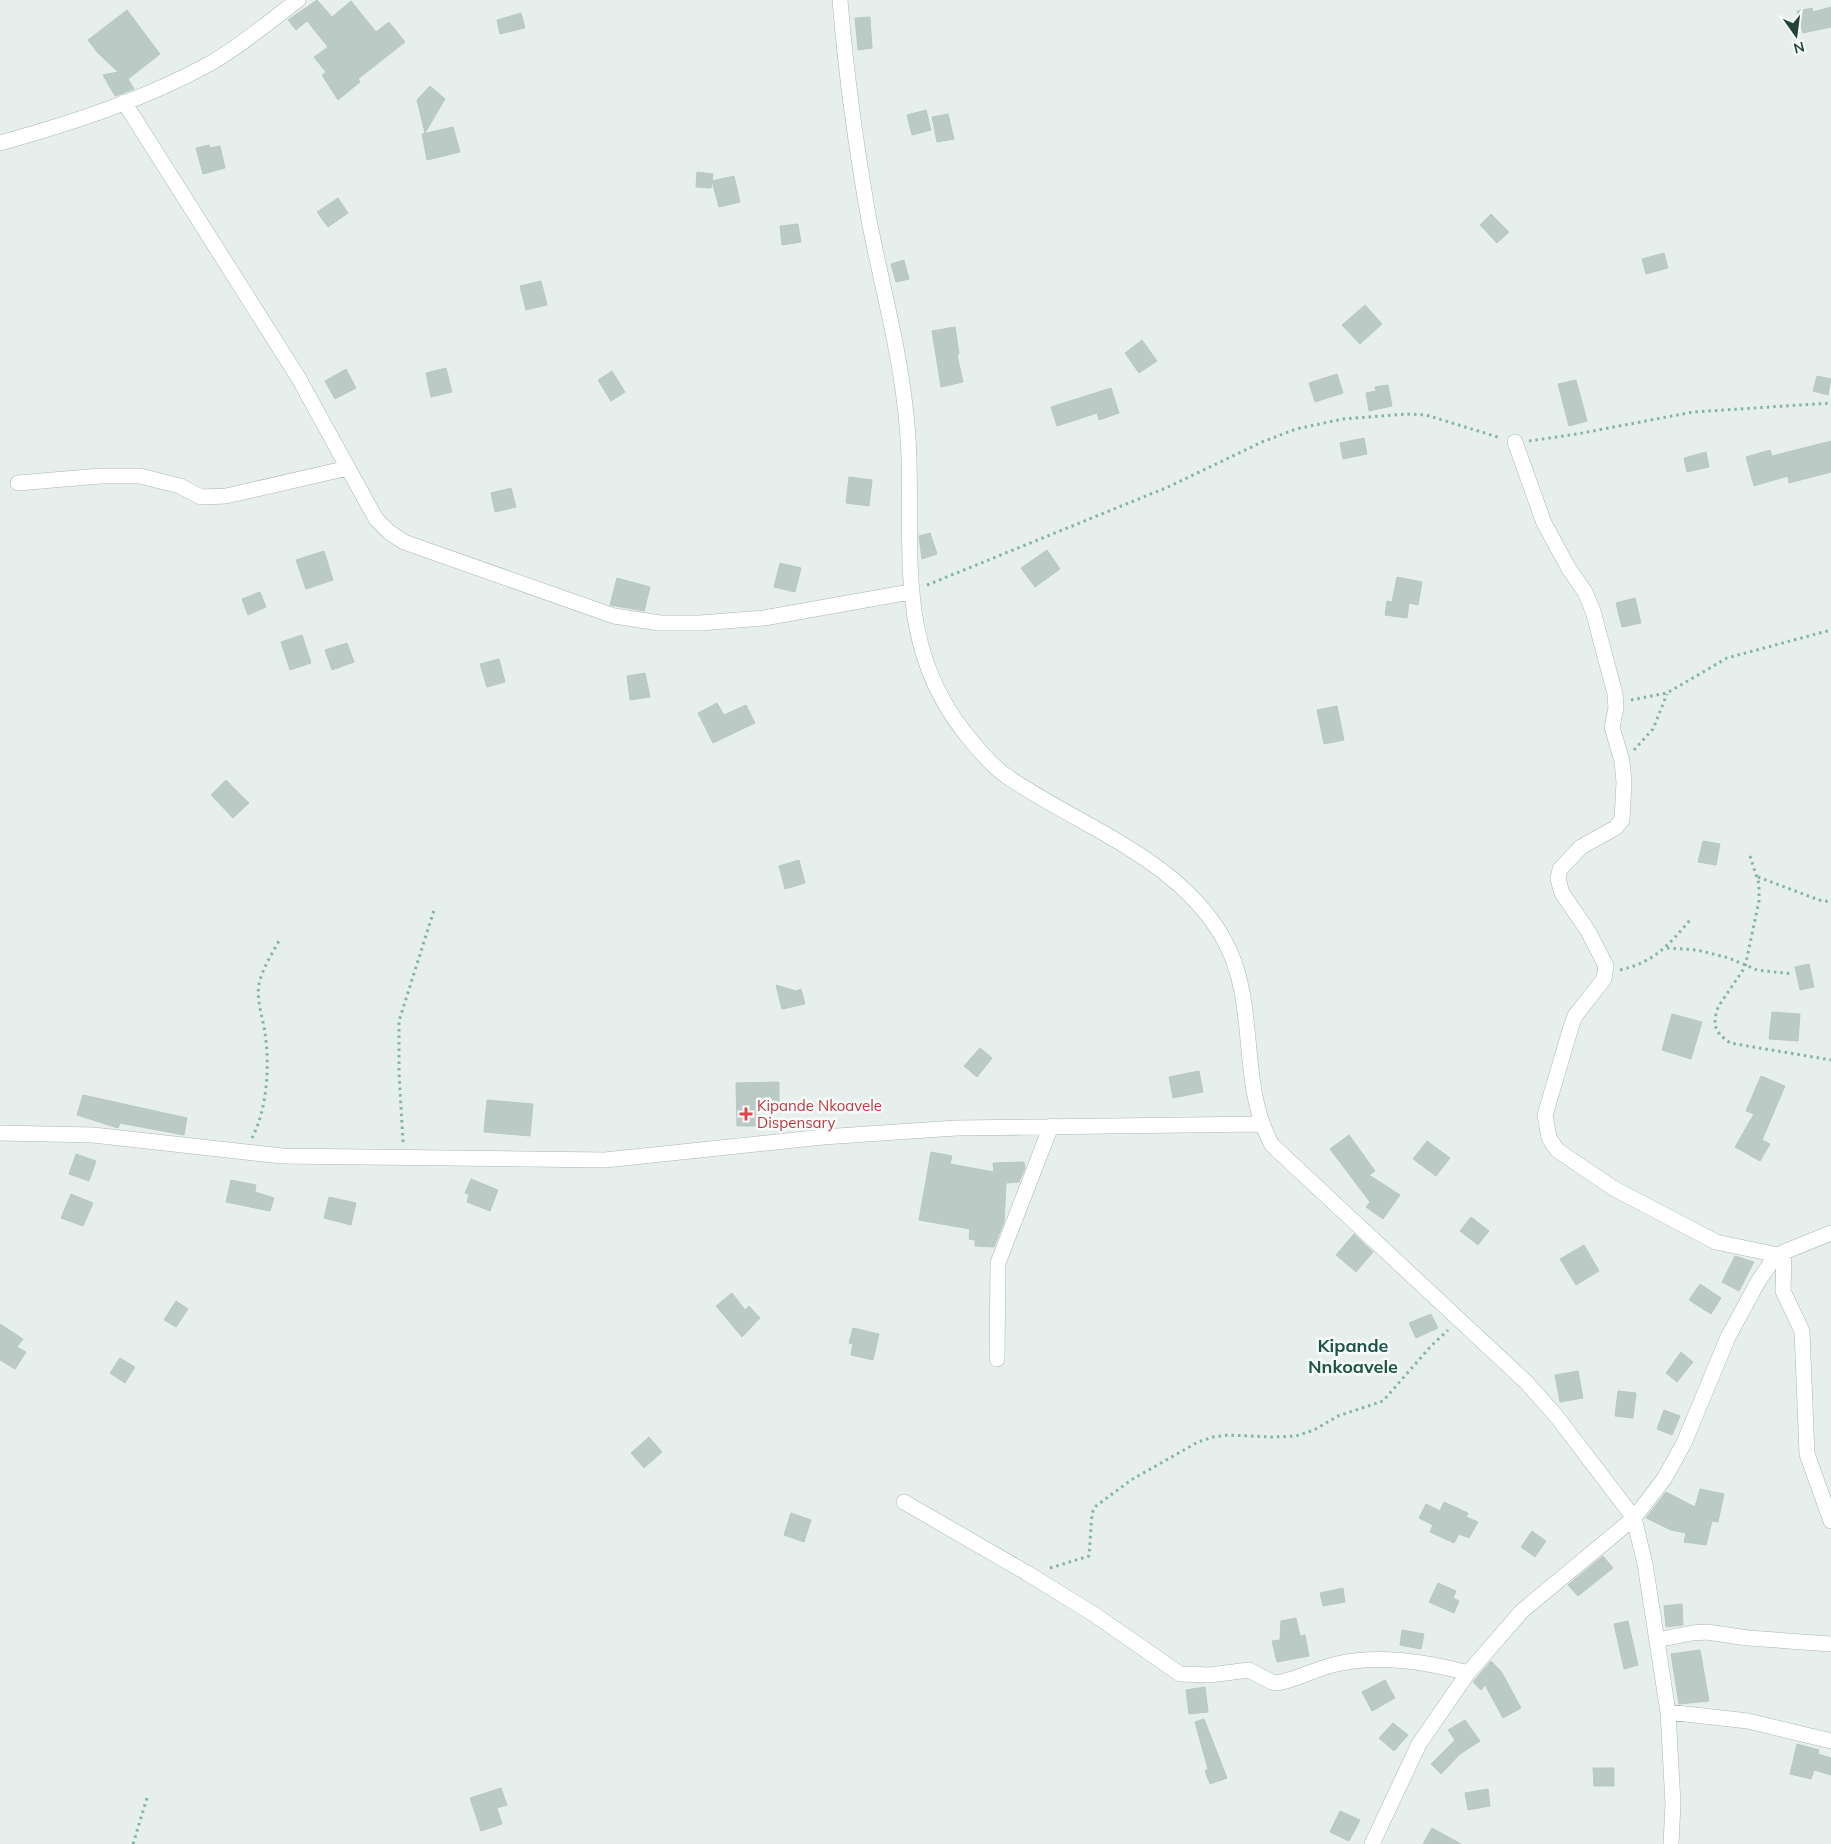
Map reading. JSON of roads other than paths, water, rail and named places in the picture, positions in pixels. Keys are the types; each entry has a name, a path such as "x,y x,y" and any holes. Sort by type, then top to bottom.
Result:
{"street":[{"path":"0,143 48,130 173,82 212,62 298,0"},
{"path":"840,0 852,120 906,409 910,592 918,637 930,678 946,710 974,744 1003,774 1152,865 1191,896 1222,936 1236,965 1243,994 1261,1124 1272,1145 1288,1162 1330,1197 1459,1320 1480,1336 1526,1382 1557,1417 1634,1518 1644,1564 1668,1712 1673,1804 1671,1844"},
{"path":"124,102 298,377 376,519 389,532 404,542 614,616 660,622 700,623 755,618 834,607 910,592"},
{"path":"1515,442 1544,524 1569,569 1585,592 1593,610 1616,700 1612,728 1622,761 1624,782 1622,820 1615,828 1574,853 1560,869 1558,879 1562,893 1588,931 1606,966 1607,972 1604,979 1575,1016 1571,1027 1546,1108 1546,1124 1549,1138 1557,1150 1577,1166 1650,1208 1716,1242 1781,1254"},
{"path":"18,483 100,476 140,476 162,480 180,486 201,497 211,498 348,468"},
{"path":"0,1134 93,1135 282,1156 605,1160 824,1137 956,1128 1261,1124"},
{"path":"997,1360 998,1263 1052,1126"},
{"path":"1372,1844 1419,1744 1468,1673 1522,1611 1634,1518 1675,1463 1728,1336 1759,1280 1781,1254 1831,1235 1831,1242"},
{"path":"1781,1254 1783,1291 1802,1331 1807,1454 1831,1521"},
{"path":"904,1502 1028,1573 1095,1615 1180,1674 1202,1676 1249,1670 1272,1682 1278,1683 1315,1669 1339,1663 1365,1660 1403,1661 1468,1673"},
{"path":"1657,1640 1707,1632 1748,1638 1831,1644"},
{"path":"1668,1712 1748,1722 1831,1741"}],"place":[{"name":"Kipande Nkoavele Dispensary","path":"746,1114"}],"district":[{"name":"Kipande Nnkoavele","path":"1353,1355"}]}
